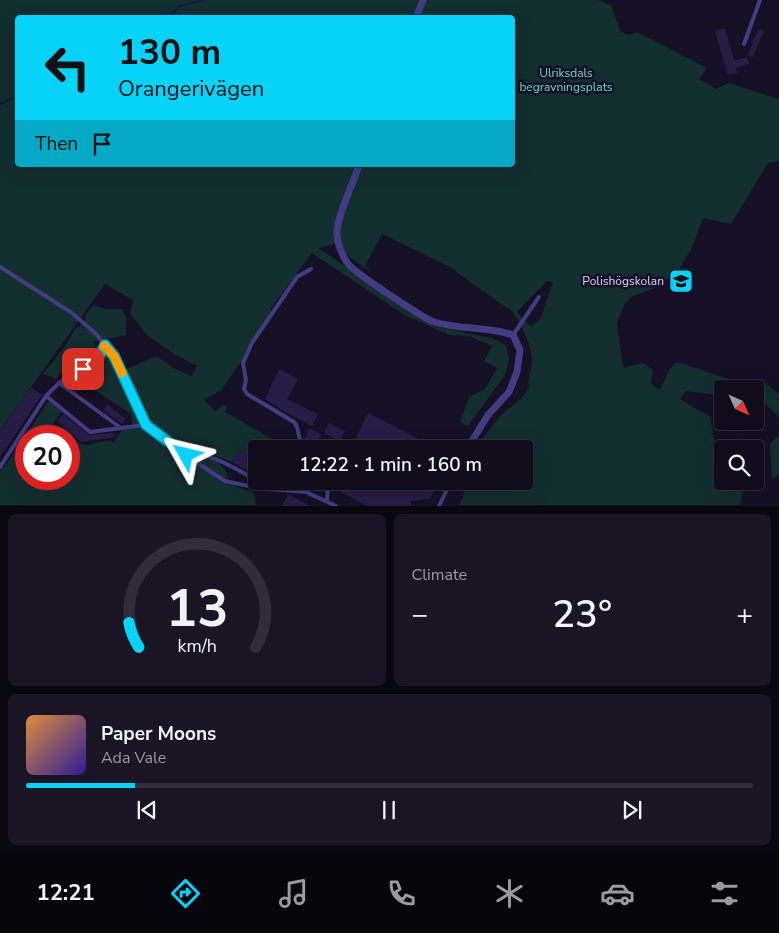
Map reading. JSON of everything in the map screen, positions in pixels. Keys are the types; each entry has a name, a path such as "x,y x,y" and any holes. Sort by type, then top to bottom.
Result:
{"street":[{"path":"417,15 423,0"},
{"path":"358,167 337,228 337,240 349,265 396,299 432,321 458,328 489,329 513,335 520,350 517,372 509,392 488,415 473,440"}],"lane":[{"path":"744,44 760,0"},
{"path":"0,267 77,317 96,334 114,356 146,425 224,481 248,485"},
{"path":"299,440 297,425 294,422 247,394 244,389 246,380 243,363 252,343 297,276 311,269"},
{"path":"513,335 539,296"},
{"path":"0,467 46,396 58,383 94,362 101,354 105,345"},
{"path":"58,383 121,428"},
{"path":"46,396 90,432 146,425"},
{"path":"186,455 190,454 218,460 248,476"},
{"path":"283,490 306,492 336,506"},
{"path":"326,500 327,490"},
{"path":"439,506 447,490"}],"green space":[{"name":"Ulriksdals begravningsplats","path":"0,0 598,0 611,5 621,32 630,35 637,32 707,68 699,79 716,89 729,83 779,99 779,161 768,163 731,224 703,218 692,248 678,271 657,287 631,297 624,305 617,323 623,368 643,363 653,370 651,383 660,390 669,370 677,362 728,379 746,380 714,380 714,394 686,391 680,399 710,417 714,440 714,490 743,492 740,505 459,505 464,490 533,490 533,440 481,440 502,414 521,399 529,388 532,356 522,328 513,312 448,266 382,234 365,266 373,273 357,263 334,244 318,248 433,326 492,338 506,345 509,359 505,375 468,426 460,422 469,397 485,389 497,368 484,361 492,346 469,336 449,335 403,314 312,253 271,308 271,319 221,390 204,400 215,411 223,405 227,407 225,412 274,440 248,440 248,455 239,450 232,462 206,452 225,469 229,478 223,477 223,482 254,493 256,505 0,505 0,470 15,451 15,490 80,490 80,444 89,445 104,441 114,442 122,430 132,425 131,414 95,390 88,377 97,373 97,361 85,369 68,365 56,379 43,374 66,345 75,329 84,323 86,313 94,305 105,309 122,309 126,317 126,335 93,342 98,349 114,352 116,369 126,369 157,356 173,368 192,376 197,366 174,354 147,335 130,313 133,300 105,284 0,430","holes":["547,281 553,282 541,318 531,327 517,312"]},
{"path":"764,382 779,394 779,417 764,403"},
{"path":"49,401 62,411 52,425 33,425"},
{"path":"779,435 779,474 772,480 770,444"}],"building":[{"path":"725,28 734,61 747,57 749,64 736,68 737,73 728,75 715,31"},
{"path":"758,29 764,31 753,57 748,55"},
{"path":"279,369 298,379 287,399 318,414 312,426 265,399"},
{"path":"31,387 42,395 22,425 15,425 15,435 0,457 0,431"},
{"path":"108,405 126,419 122,424 103,410"},
{"path":"368,413 420,440 354,440"},
{"path":"63,414 77,425 62,425 57,421"},
{"path":"329,423 345,431 340,440 324,433"},
{"path":"80,428 89,435 114,433 115,437 81,442"},
{"path":"309,428 321,434 318,440 304,440"},
{"path":"239,450 248,455 248,470 232,462"},
{"path":"337,490 434,490 430,499 411,501 411,506 367,506"},
{"path":"289,494 309,506 282,506"}],"waterway":[{"path":"160,15 173,13 180,6 204,0"},
{"path":"0,104 15,96"}],"slow traffic":[{"path":"104,346 114,356 122,373"}],"place":[{"name":"Polishögskolan","path":"681,281"}],"route":[{"path":"83,369 94,362 101,354 105,345 114,356 146,425 186,455"}]}
